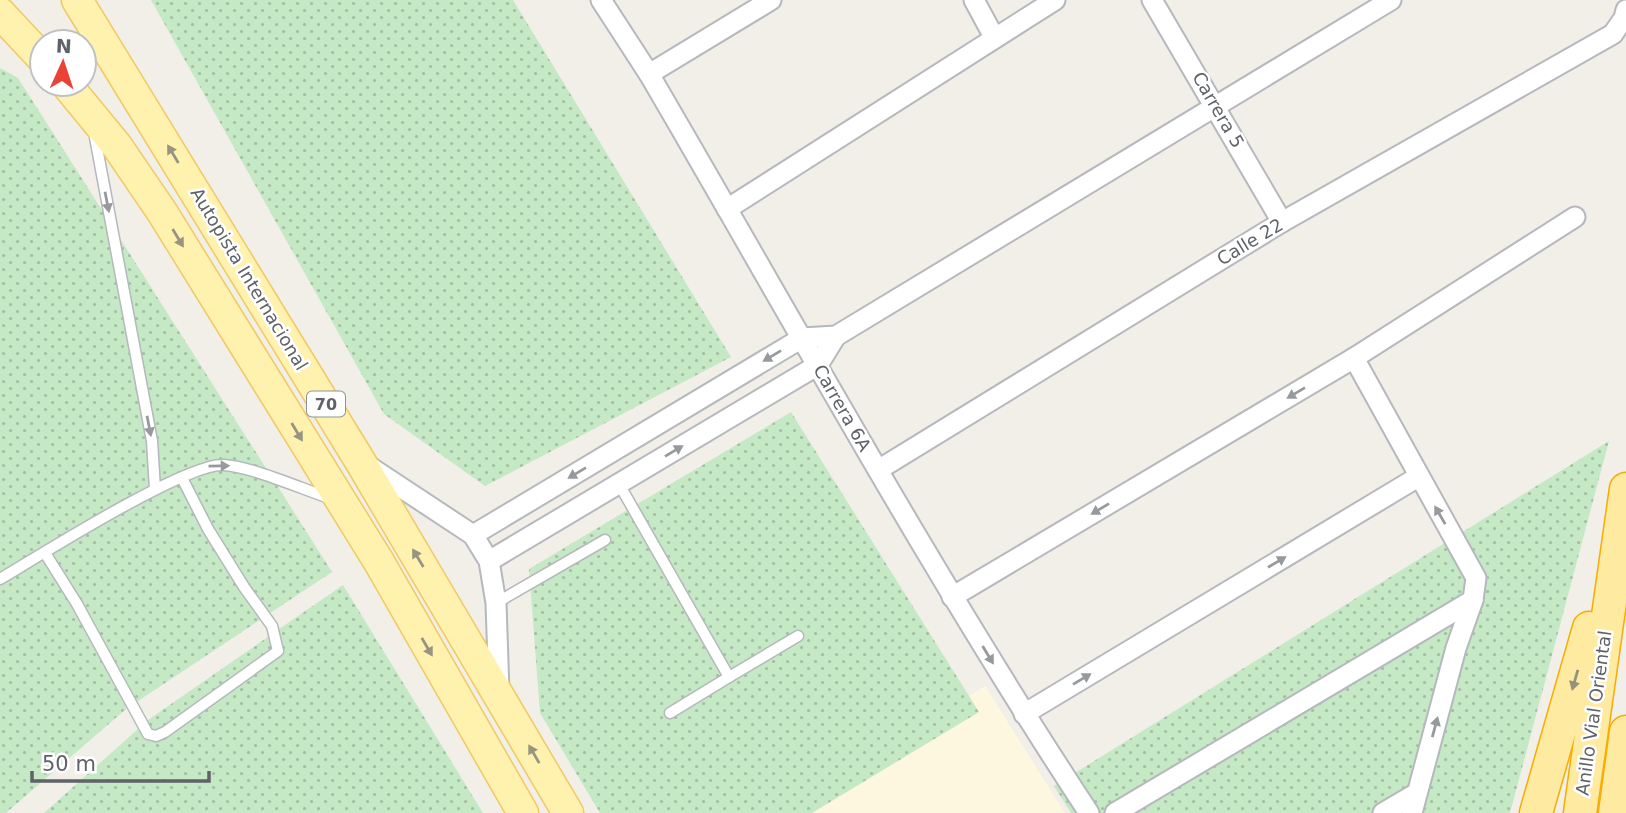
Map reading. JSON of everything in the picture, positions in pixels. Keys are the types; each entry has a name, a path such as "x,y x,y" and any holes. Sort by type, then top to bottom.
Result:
{"highway":[{"name":"Anillo Vial Oriental","path":"1580,813 1626,489"},
{"path":"1536,813 1593,612 1615,570"},
{"name":"Anillo Vial Oriental","path":"1615,813 1625,744"}],"main road":[{"name":"Autopista Internacional","path":"77,0 360,461 568,813"},
{"path":"0,13 28,43"},
{"name":"70","path":"78,98 162,212 379,562 523,813"}],"street":[{"name":"Carrera 6A","path":"601,0 649,74 953,597 1088,813"},
{"path":"649,74 771,0"},
{"path":"974,0 994,37"},
{"path":"727,209 1055,0"},
{"name":"Carrera 5","path":"1152,0 1282,222"},
{"path":"489,561 818,365 836,336 1391,0"},
{"name":"Calle 22","path":"878,470 1282,222 1613,34 1625,14"},
{"path":"953,597 1354,358 1575,217"},
{"path":"473,535 802,338 836,336"},
{"path":"1354,358 1476,578 1473,600 1456,648 1412,813"},
{"path":"360,461 473,535 489,561 496,603 499,693"},
{"path":"1024,714 1418,477"},
{"path":"1115,813 1473,600"},
{"path":"1383,813 1418,793"}],"lane":[{"path":"90,111 152,442 155,489"},
{"path":"0,579 155,489 207,466 223,464 241,468 339,501"},
{"path":"45,553 77,604 148,734 156,736 164,732 278,651 272,626 208,529 182,478"},
{"path":"619,484 729,677"},
{"path":"496,603 605,540"},
{"path":"670,713 798,636"}],"shaded area":[{"path":"985,686 1065,813 780,813"}],"green space":[{"path":"151,0 513,0 731,357 485,486 384,414"},
{"path":"0,68 18,78 28,98 31,98 332,572 126,709 6,813 0,813"},
{"path":"791,412 979,712 812,813 600,813 540,713 529,569"},
{"path":"1609,441 1510,813 1071,813 1054,786"},
{"path":"343,585 483,813 44,813 148,720"}]}
